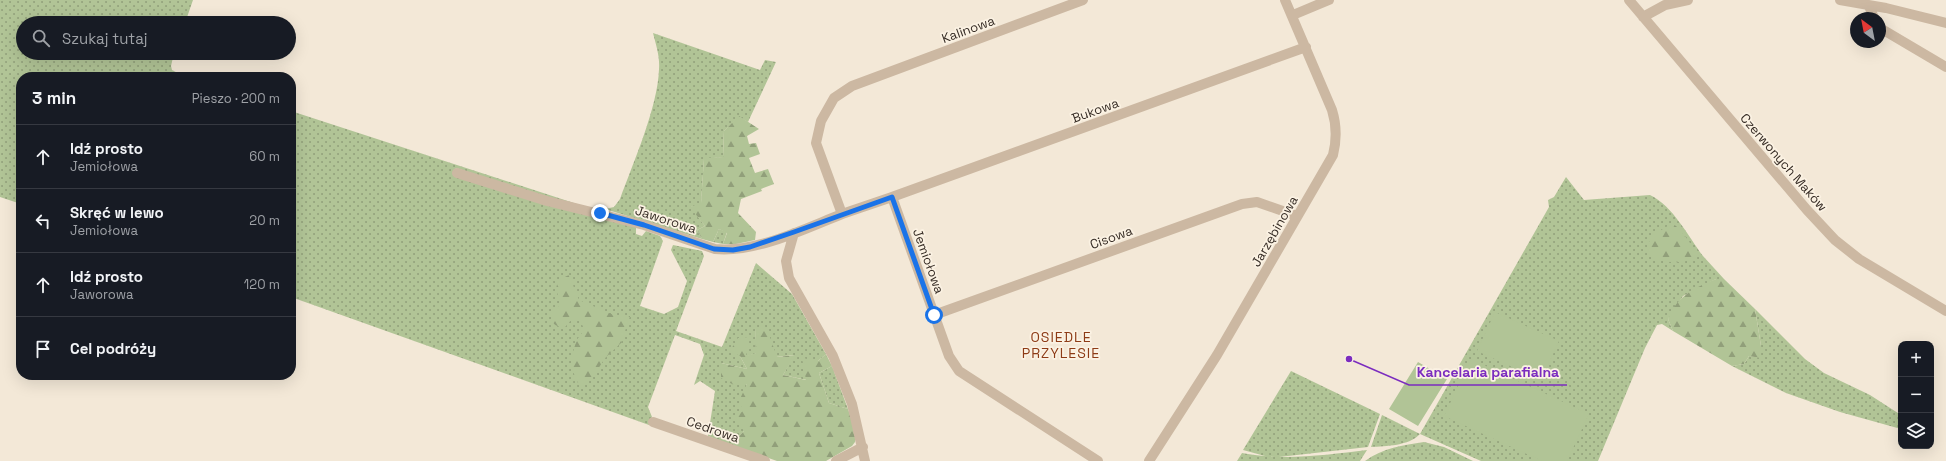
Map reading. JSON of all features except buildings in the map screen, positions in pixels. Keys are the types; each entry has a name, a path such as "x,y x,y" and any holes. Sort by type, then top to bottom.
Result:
{"street":[{"name":"Kalinowa","path":"842,214 816,142 821,121 834,98 861,83 1084,0"},
{"name":"Jarzębinowa","path":"1150,461 1217,355 1333,155 1337,125 1306,47 1285,0"},
{"path":"1293,16 1329,0"},
{"name":"Czerwonych Maków","path":"1629,0 1835,240 1875,270 1946,311"},
{"path":"1643,17 1665,6 1688,0"},
{"path":"1840,0 1886,8 1946,23"},
{"path":"1869,6 1872,12"},
{"path":"1886,32 1946,67"},
{"name":"Bukowa","path":"892,197 1306,47"},
{"name":"Jaworowa","path":"458,173 547,201 644,225 714,249 741,249 794,232 842,214"},
{"path":"842,214 892,197"},
{"name":"Jemiołowa","path":"892,197 949,356 959,371 1098,461"},
{"name":"Cisowa","path":"934,315 1242,204 1257,202 1297,216"},
{"path":"794,232 787,254 786,269 789,278 833,356 852,404 865,461"},
{"name":"Cedrowa","path":"653,422 765,461"},
{"path":"836,461 863,447"}],"green space":[{"path":"0,0 193,0 187,16 16,16 16,60 172,60 172,70 176,72 16,72 16,202 0,197"},
{"path":"653,33 760,70 765,60 776,62 748,122 739,117 724,131 723,157 704,159 701,204 691,207 705,226 697,230 702,239 605,209 614,207 620,199 650,117 658,84 659,64 658,51"},
{"path":"296,113 580,205 544,197 456,168 453,174 636,227 636,234 642,236 646,231 660,236 663,241 640,306 664,314 678,307 687,281 671,250 673,245 702,251 704,256 676,331 722,347 756,263 792,294 826,354 818,361 807,380 783,375 794,355 776,357 755,328 757,353 745,357 740,356 747,369 721,363 747,383 743,411 745,430 731,445 708,436 715,391 700,381 694,385 704,355 700,344 675,335 648,407 652,417 649,425 296,299"},
{"path":"739,116 759,129 747,136 749,144 756,143 760,154 749,158 755,173 768,169 774,184 761,189 762,191 741,199 738,213 756,232 755,240 736,244 723,244 727,233 719,229 713,242 702,239 697,230 705,226 690,207 701,203 704,158 723,157 724,131"},
{"path":"1566,177 1584,200 1650,195 1658,200 1673,214 1703,256 1724,279 1716,279 1683,296 1668,319 1673,331 1662,324 1657,325 1645,348 1598,461 1481,461 1420,434 1549,207 1548,200 1554,197"},
{"path":"1673,224 1681,231 1693,247 1695,254 1691,259 1683,262 1661,260 1652,256 1648,250 1649,242 1653,237 1663,229"},
{"path":"719,229 727,232 723,244 713,242"},
{"path":"569,275 579,300 616,316 630,316 621,343 605,358 593,377 583,383 578,383 575,377 573,371 573,356 576,342 584,331 583,326 579,321 572,319 565,327 559,327 554,324 551,317 551,313 558,308 560,300 557,291 558,282"},
{"path":"1716,279 1724,279 1755,309 1761,346 1761,358 1749,356 1744,364 1732,366 1673,331 1668,319 1676,304 1693,290"},
{"path":"1755,309 1805,359 1824,373 1870,395 1898,413 1898,428 1840,412 1786,393 1732,366 1744,364 1749,356 1761,357 1761,346"},
{"path":"1495,312 1559,341 1541,380 1477,351"},
{"path":"755,328 767,329 777,357 795,355 783,375 806,380 802,358 818,361 826,354 832,366 819,373 829,403 848,409 856,432 855,442 852,446 826,461 777,461 731,445 744,431 735,417 743,411 739,401 747,384 734,385 721,378 721,363 747,369 740,356 730,351 738,338 750,337 746,356 756,353"},
{"path":"1471,359 1589,414 1567,461 1542,461 1444,416"},
{"path":"1418,362 1447,379 1418,426 1389,409"},
{"path":"832,366 848,409 829,403 819,373"},
{"path":"1291,371 1380,414 1368,447 1279,457 1265,456 1243,450"},
{"path":"1382,415 1420,434 1404,443 1390,446 1371,447"},
{"path":"1424,442 1444,447 1473,461 1365,461 1386,450"},
{"path":"1367,450 1360,461 1237,461 1242,453 1273,457 1288,457"}],"place":[{"name":"Kancelaria parafialna","path":"1349,359"}],"district":[{"name":"OSIEDLE PRZYLESIE","path":"1061,346"}],"route":[{"path":"600,213 644,225 714,249 733,250 750,247 892,197 934,315"}]}
